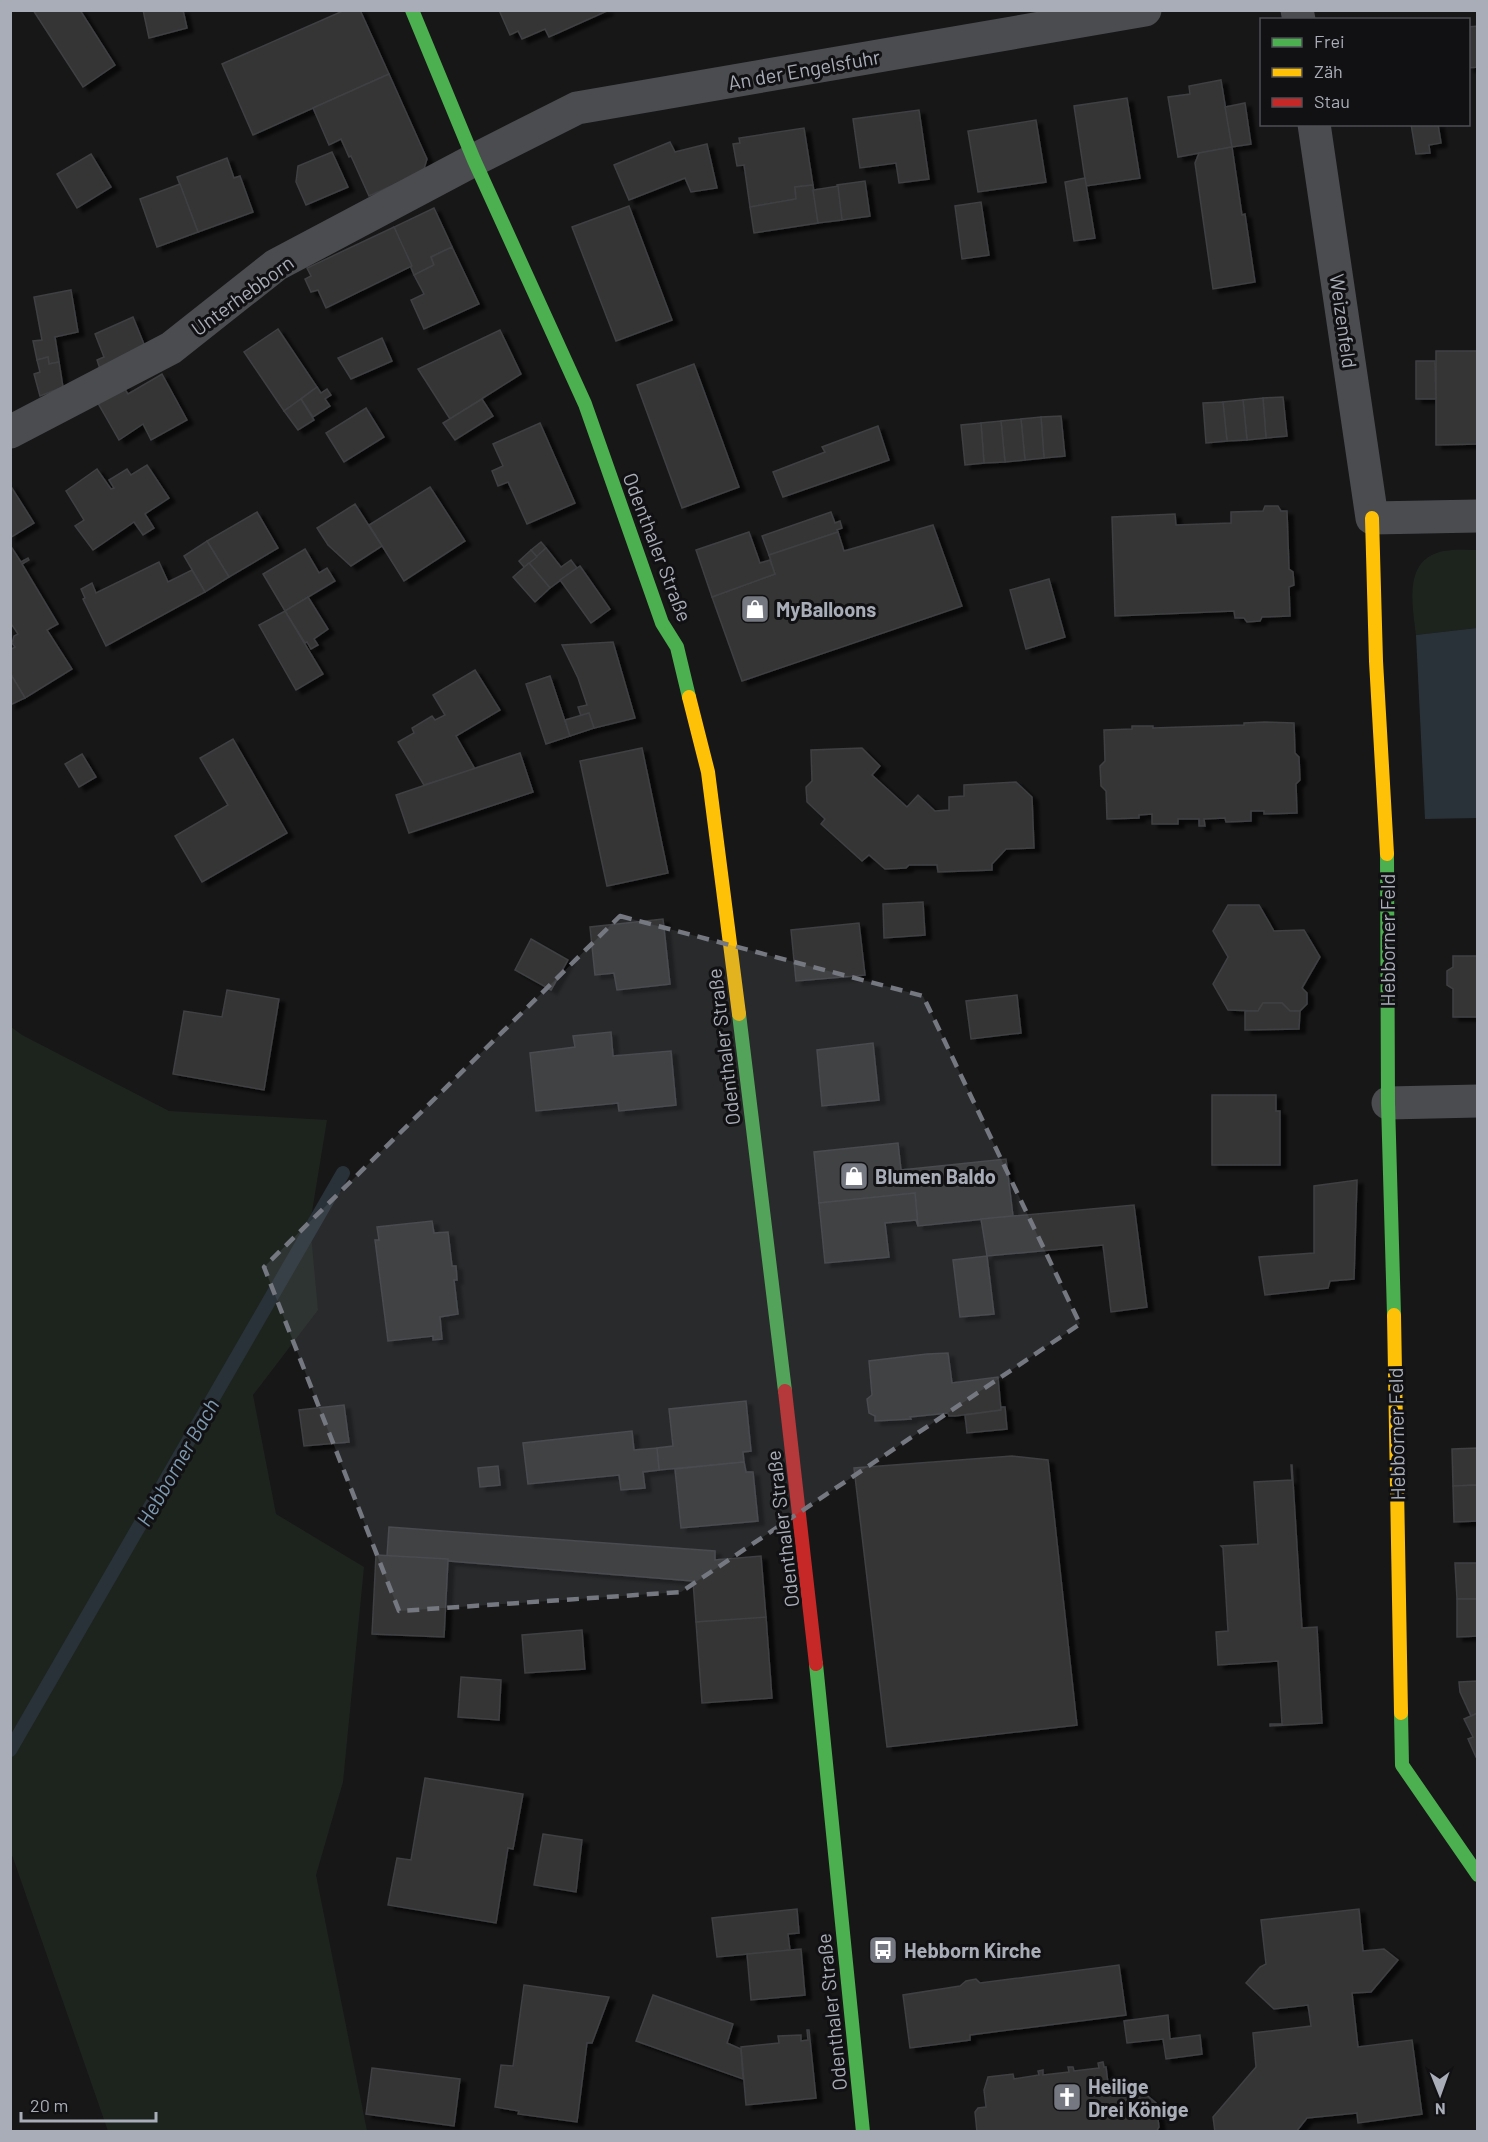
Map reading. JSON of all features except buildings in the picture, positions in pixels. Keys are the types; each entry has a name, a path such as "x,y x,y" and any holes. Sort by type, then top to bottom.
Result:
{"main road":[{"name":"Odenthaler Straße","path":"412,10 474,160 585,404 662,623 677,646 708,772 805,1555 863,2132"},
{"name":"Weizenfeld","path":"1372,518 1376,661 1387,849"},
{"name":"Hebborner Feld","path":"1387,849 1388,1103 1395,1342 1402,1765 1478,1875"}],"street":[{"name":"An der Engelsfuhr","path":"474,160 578,108 1145,10"},
{"name":"Weizenfeld","path":"1314,126 1372,518"},
{"name":"Unterhebborn","path":"10,432 171,348 276,265 474,160"},
{"path":"1372,518 1478,516"},
{"path":"1388,1103 1478,1101"}],"highlighted area":[{"path":"620,916 923,996 1080,1324 681,1592 399,1611 264,1267"}],"shaded area":[{"path":"1477,550 1477,628 1416,635 1412,597 1416,573 1421,563 1444,551"},
{"path":"1477,628 1477,818 1425,819 1416,635"},
{"path":"11,1027 22,1035 169,1111 327,1120 310,1224 318,1310 253,1395 276,1514 364,1567 343,1782 316,1875 367,2131 108,2131 11,1852"}],"waterway":[{"name":"Hebborner Bach","path":"10,1750 343,1173"}],"traffic: fast":[{"path":"412,10 474,160 585,404 662,623 677,647 689,697"},
{"path":"1387,854 1388,1103 1394,1315"},
{"path":"739,1014 785,1391"},
{"path":"816,1664 863,2132"},
{"path":"1401,1713 1402,1765 1478,1875"}],"traffic: slow":[{"path":"1372,518 1376,661 1387,854"},
{"path":"689,697 708,772 739,1014"},
{"path":"1394,1315 1401,1713"}],"traffic: jam":[{"path":"785,1391 816,1664"}],"place":[{"name":"MyBalloons","path":"755,609"},
{"name":"Blumen Baldo","path":"854,1176"},
{"name":"Hebborn Kirche","path":"883,1950"},
{"name":"Heilige Drei Könige","path":"1067,2097"}]}
